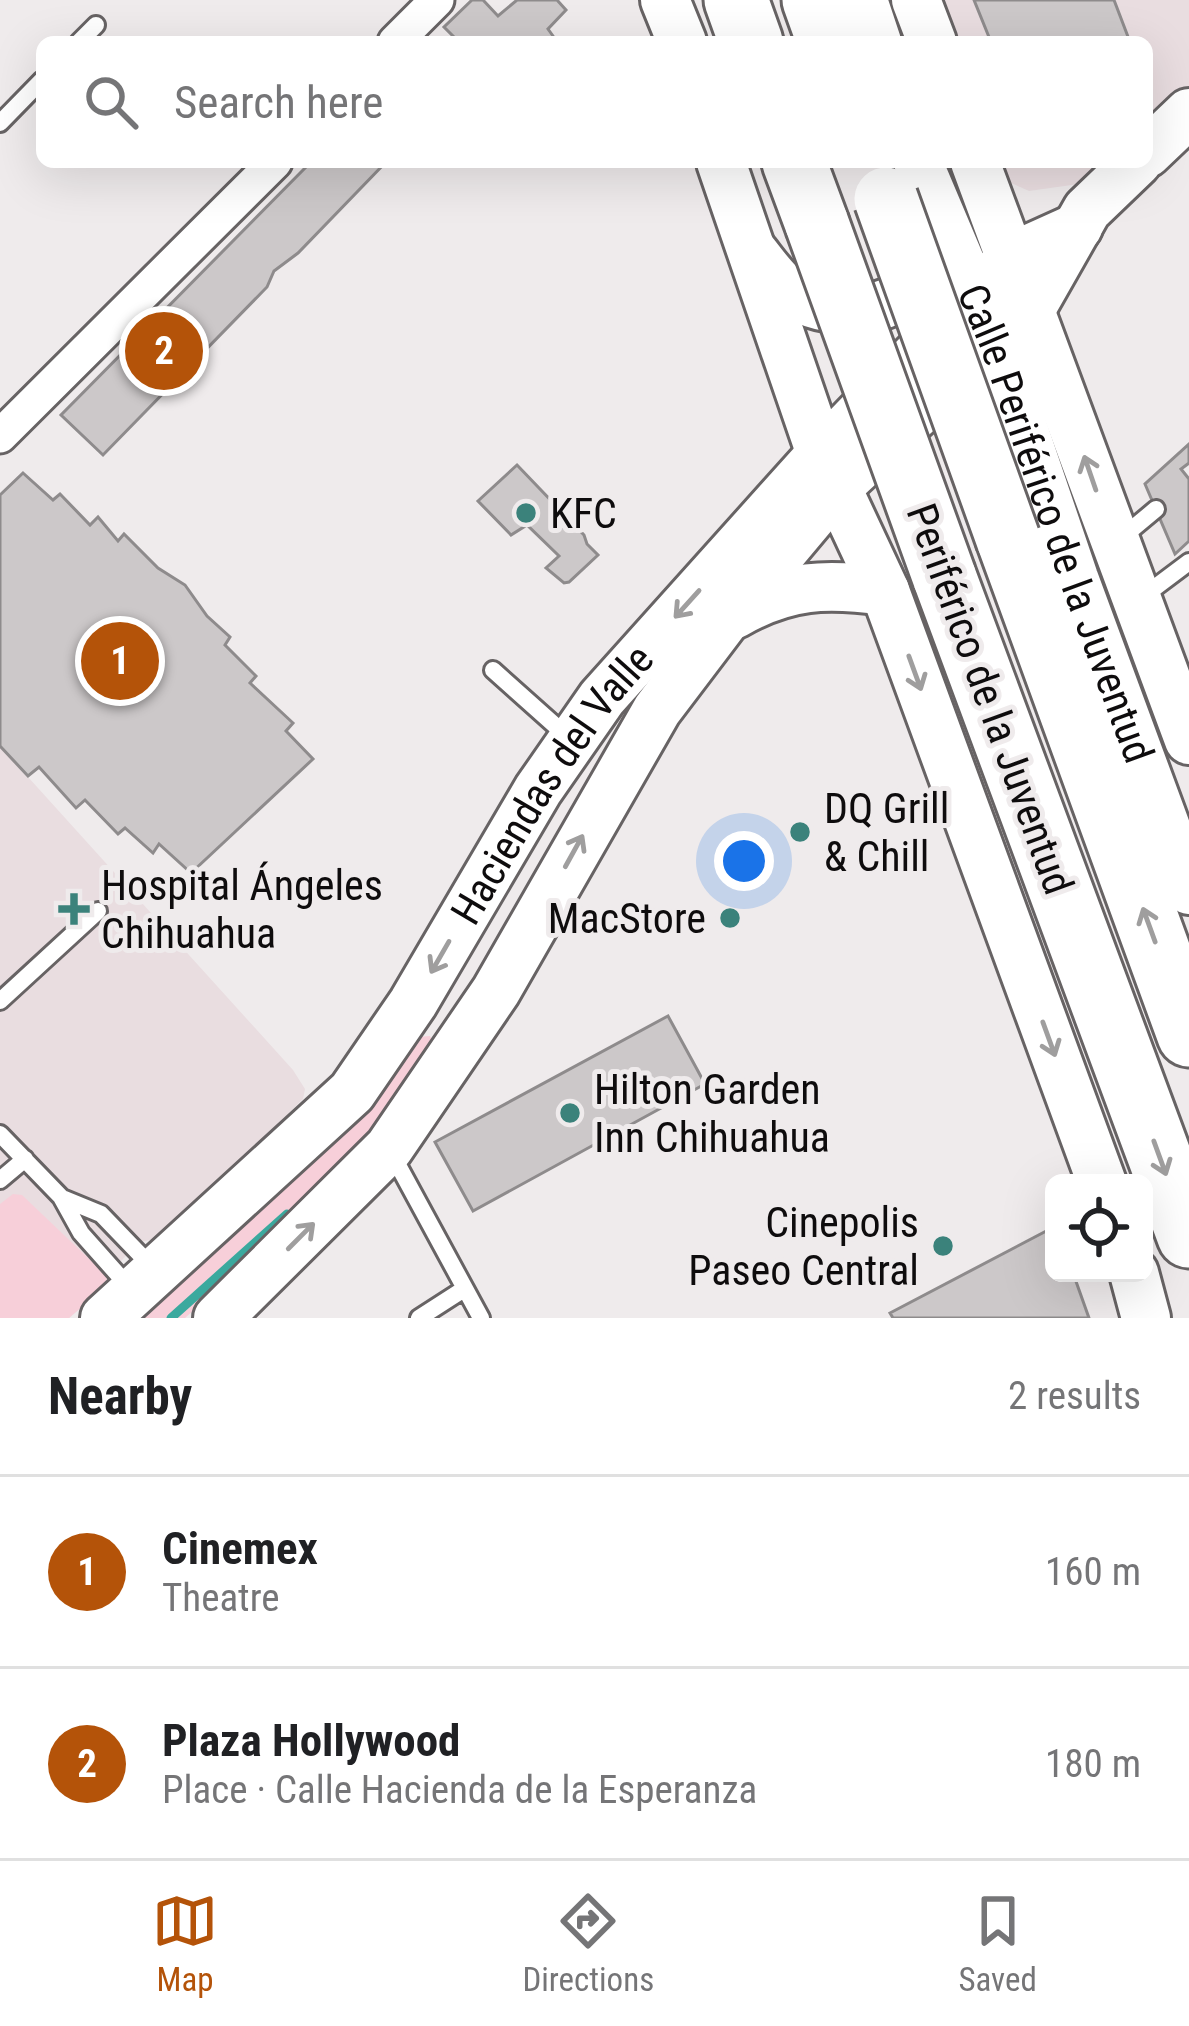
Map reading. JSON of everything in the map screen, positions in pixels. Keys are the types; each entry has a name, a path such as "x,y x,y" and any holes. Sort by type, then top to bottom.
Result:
{"highway":[{"path":"736,0 749,36"},
{"path":"814,0 828,36"},
{"name":"Periférico de la Juventud","path":"796,168 817,224 901,580 1189,1236"},
{"name":"Periférico de la Juventud","path":"908,176 1028,518 1189,1035"}],"main road":[{"path":"665,0 680,36"},
{"path":"863,0 875,36"},
{"path":"1153,147 1189,113"},
{"path":"723,168 828,471 901,580"},
{"path":"1012,257 1082,219 1131,168"},
{"path":"748,246 789,293 818,306 856,309 890,304 916,288 933,244 908,176"},
{"name":"Calle Periférico de la Juventud","path":"908,176 994,342 1028,518 1189,890"},
{"path":"980,176 1032,207 1082,219"},
{"path":"980,176 1032,307 1135,602 1186,721"},
{"name":"Haciendas del Valle","path":"828,471 1032,307 1082,219"},
{"name":"Haciendas del Valle","path":"132,1294 352,1092 413,1004 538,790 602,698 746,566 1012,257"},
{"path":"1028,518 1020,477 996,470 947,475 920,494 897,523 901,580 1099,1174"},
{"name":"Haciendas del Valle","path":"218,1318 389,1148 496,992 657,710 726,619 746,566"},
{"path":"726,619 790,590 901,580"},
{"path":"1136,1282 1146,1318"}],"street":[{"path":"401,36 437,0"},
{"path":"0,436 269,168"}],"lane":[{"path":"85,36 96,25"},
{"path":"0,123 36,86"},
{"path":"1115,544 1156,509"},
{"path":"1135,602 1189,562"},
{"path":"493,670 571,740"},
{"path":"0,1001 98,911"},
{"path":"0,1134 62,1197 81,1234 132,1294"},
{"path":"389,1148 481,1318"},
{"path":"0,1180 25,1159"},
{"path":"62,1197 101,1214 132,1294"},
{"path":"419,1318 464,1289"}],"shaded area":[{"path":"939,0 1189,0 1189,86 1153,118 1153,36 954,36"},
{"path":"999,168 1096,168 1079,184 1029,191 1002,179"},
{"name":"Hospital Ángeles Chihuahua","path":"0,746 293,1070 305,1089 303,1099 170,1231 139,1242 107,1276 106,1286 69,1318 0,1318"},
{"path":"430,1036 435,1047 372,1130 283,1230 185,1318 136,1318 417,1037"},
{"path":"13,1194 22,1195 107,1276 106,1286 69,1318 0,1318 0,1204"}],"building":[{"path":"472,0 483,0 498,16 517,0 557,0 566,10 548,29 553,36 453,36 444,27"},
{"path":"974,0 1114,0 1128,36 989,36"},
{"path":"305,168 380,168 298,253 274,271 267,287 103,455 61,415"},
{"path":"1189,444 1189,463 1181,469 1189,479 1189,541 1175,554 1145,484"},
{"name":"KFC","path":"517,465 598,555 569,582 546,568 559,556 527,525 511,535 478,501"},
{"path":"23,473 53,500 60,494 90,525 98,517 118,541 124,534 158,568 185,585 207,616 230,637 225,645 256,676 250,683 293,723 286,731 313,759 191,873 159,844 153,853 125,828 118,834 85,800 76,808 39,767 28,776 0,746 0,495"},
{"name":"Hilton Garden Inn Chihuahua","path":"668,1016 705,1084 473,1211 435,1142"},
{"path":"1045,1232 1045,1282 1076,1282 1089,1318 893,1318 890,1313"}],"waterway":[{"path":"171,1318 287,1214"}],"place":[{"name":"Plaza Hollywood","path":"164,351"},
{"name":"KFC","path":"526,513"},
{"name":"Cinemex","path":"120,661"},
{"name":"DQ Grill & Chill","path":"800,832"},
{"name":"Hospital Ángeles Chihuahua","path":"74,909"},
{"name":"MacStore","path":"730,918"},
{"name":"Hilton Garden Inn Chihuahua","path":"570,1113"},
{"name":"Cinepolis Paseo Central","path":"943,1246"}]}
